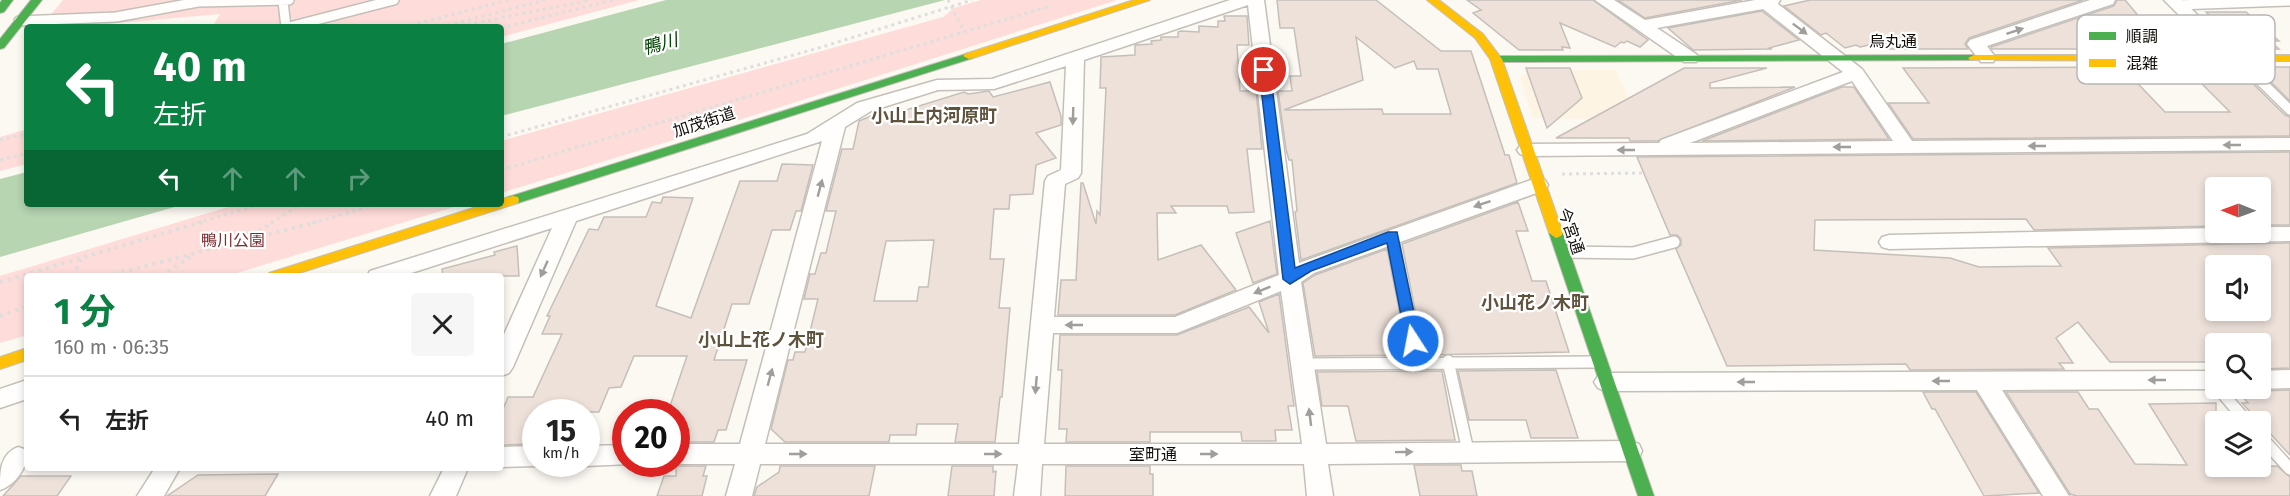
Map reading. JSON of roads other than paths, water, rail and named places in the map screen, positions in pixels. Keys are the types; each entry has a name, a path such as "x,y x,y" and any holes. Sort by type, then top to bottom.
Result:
{"street":[{"path":"0,10 8,0"},
{"path":"0,46 37,0"},
{"name":"加茂街道","path":"504,203 1145,0"},
{"path":"387,273 814,138 864,107 937,85 994,84 1247,0"},
{"path":"1256,0 1290,279 1304,364 1320,496"},
{"name":"今宮通","path":"1432,0 1479,36 1496,59 1527,150 1545,180 1561,252 1646,496"},
{"path":"1603,0 1690,58"},
{"path":"1987,58 1976,44 2107,0"},
{"path":"1643,26 1766,1 1856,73 1906,146"},
{"path":"2174,3 2187,15"},
{"name":"烏丸通","path":"2275,57 2290,57"},
{"path":"1027,496 1054,181 1071,173 1075,58"},
{"name":"烏丸通","path":"1496,59 2077,58"},
{"path":"1654,150 1856,73"},
{"path":"739,496 837,122"},
{"path":"1527,150 2290,144"},
{"path":"1042,325 1177,325 1290,279 1306,268 1545,180"},
{"name":"加茂街道","path":"283,273 492,207"},
{"path":"504,360 568,215"},
{"path":"1888,242 2290,234"},
{"path":"0,363 24,355"},
{"path":"1603,372 1984,381 2205,383"},
{"path":"2271,380 2290,379"},
{"path":"1984,381 2056,496"},
{"path":"0,399 24,390"},
{"name":"室町通","path":"690,454 1315,454 1629,451"},
{"path":"504,456 522,456"},
{"path":"0,480 15,457"},
{"path":"150,496 166,471"},
{"path":"443,496 455,471"}],"lane":[{"path":"300,24 394,0"},
{"path":"20,21 116,17 198,2 286,1 288,24"},
{"path":"2174,3 2290,1"},
{"path":"2262,84 2290,110"},
{"path":"1392,236 1417,362"},
{"path":"1561,252 1633,253 1674,242"},
{"path":"1448,361 1468,451"},
{"path":"1304,364 1448,361 1603,372"},
{"path":"2228,399 2238,411"},
{"path":"2271,448 2290,469"}],"water":[{"name":"鴨川","path":"666,0 945,0 504,115 504,43"},
{"path":"24,173 24,207 175,207 0,257 0,179"}],"district":[{"name":"小山上内河原町","path":"934,116"},
{"name":"小山花ノ木町","path":"1535,303"},
{"name":"小山上花ノ木町","path":"761,340"}],"park label":[{"name":"鴨川公園","path":"233,240"}]}
